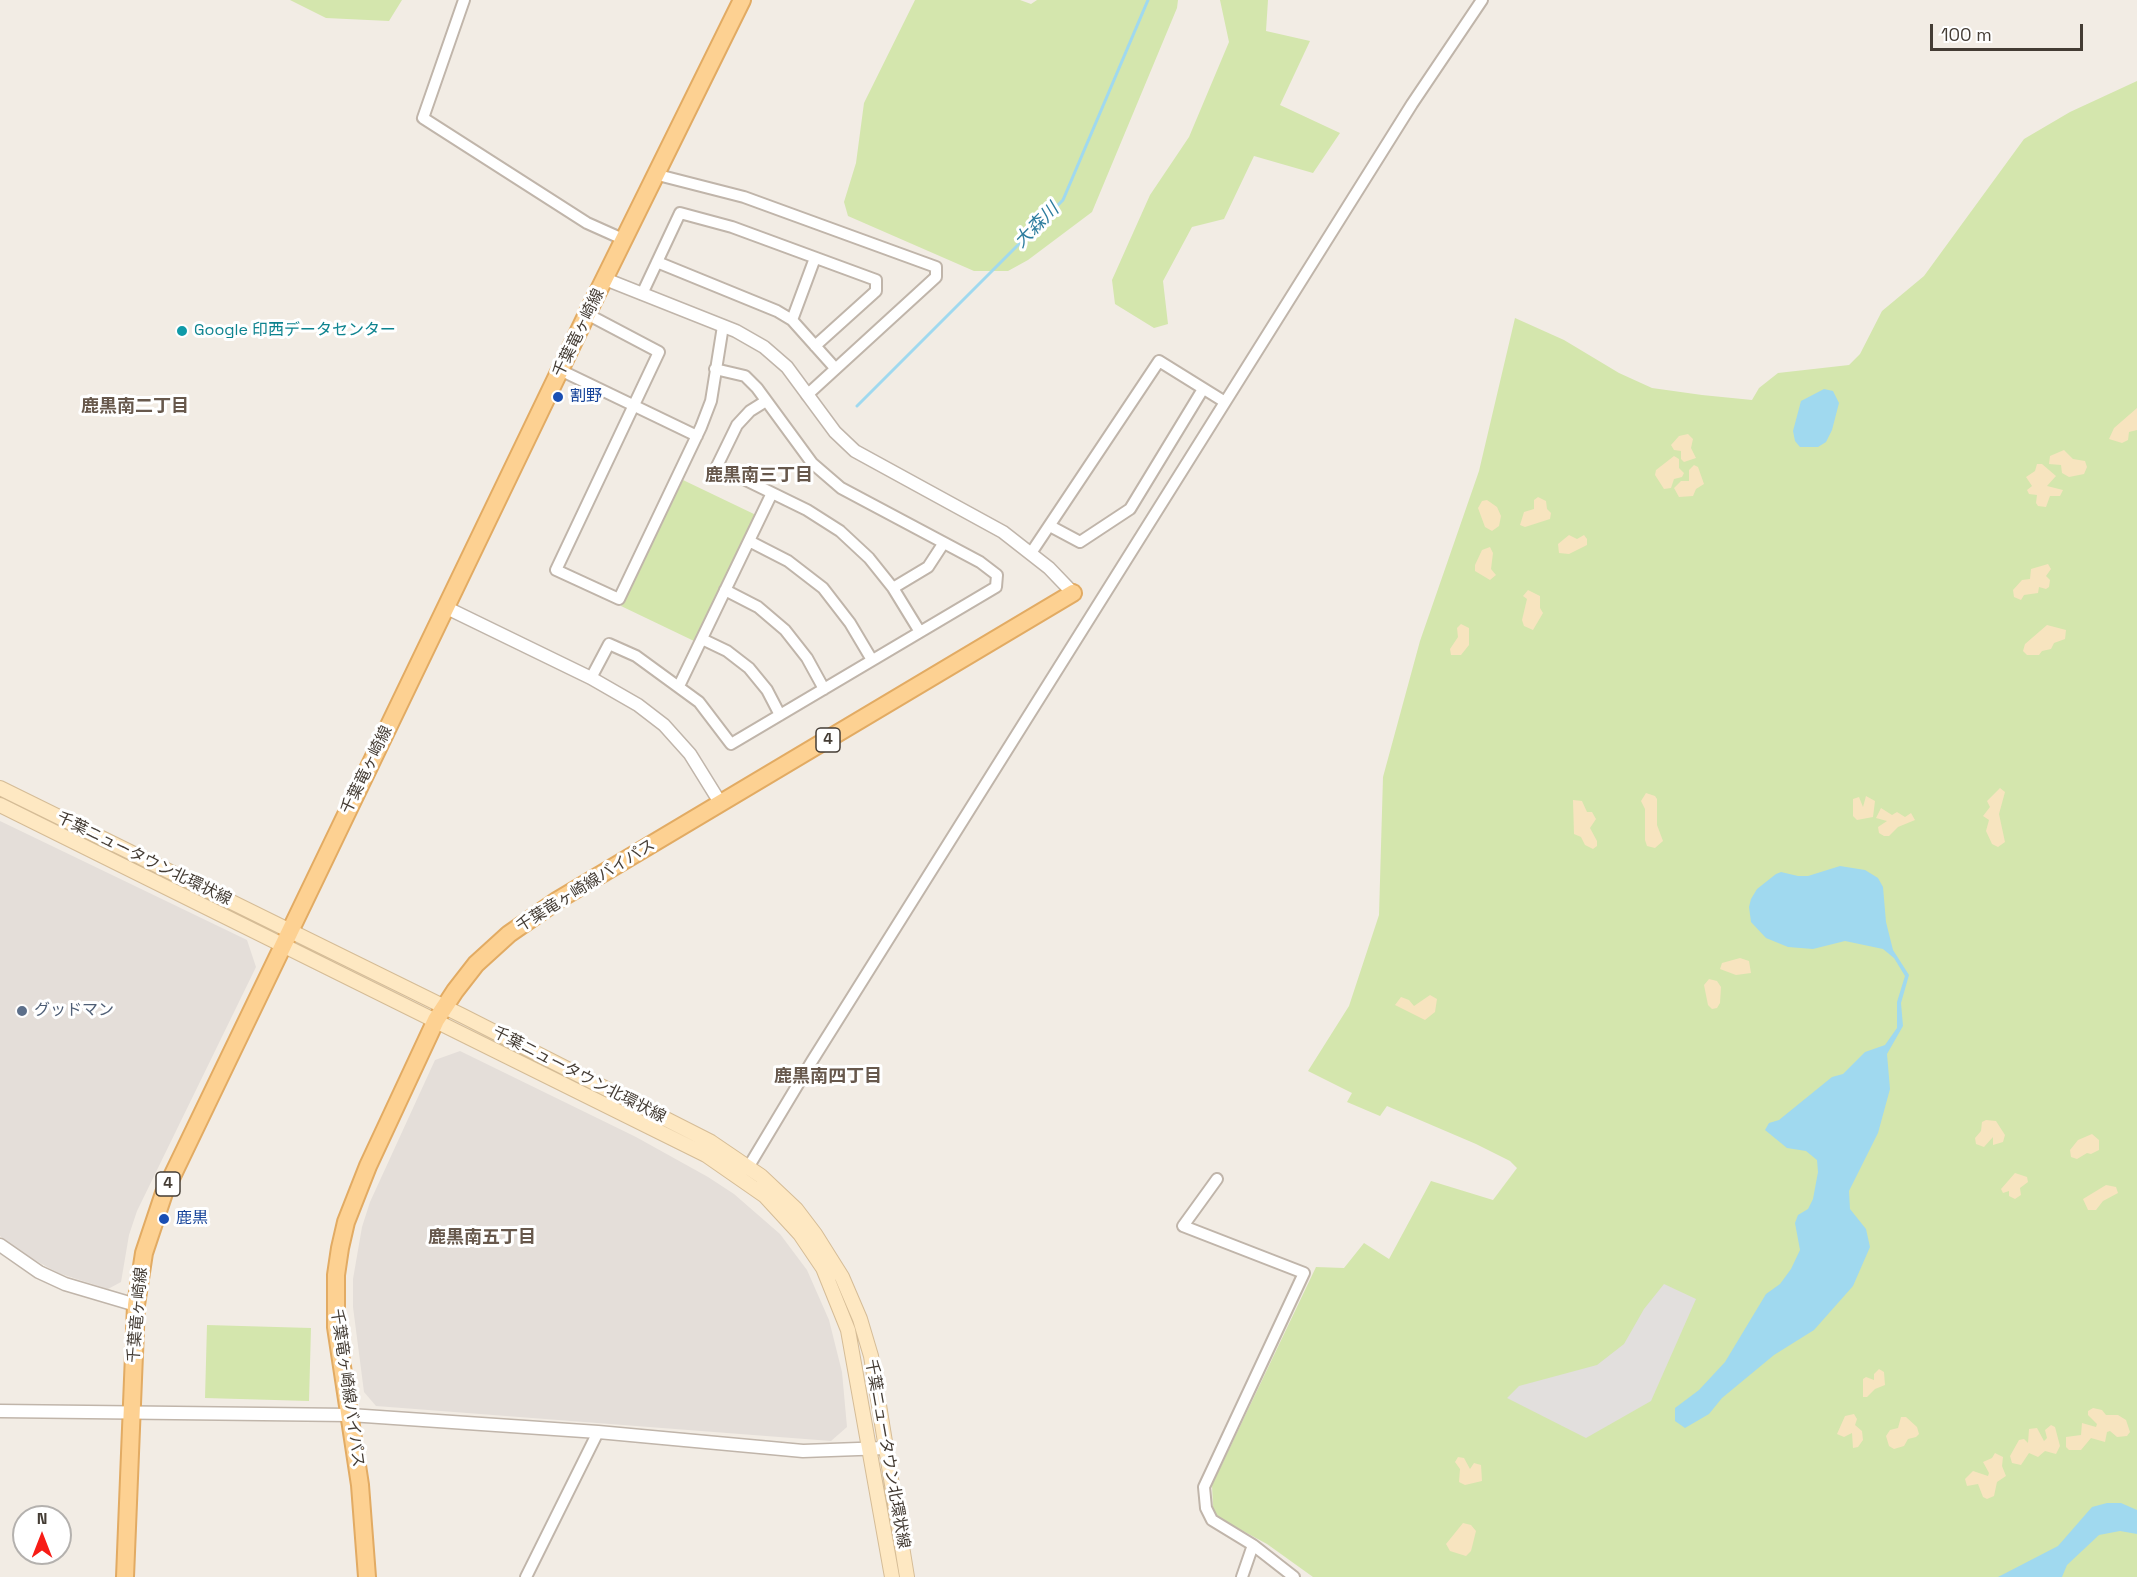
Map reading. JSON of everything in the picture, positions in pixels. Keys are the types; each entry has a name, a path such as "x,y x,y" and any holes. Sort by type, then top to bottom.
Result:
{"main road":[{"name":"千葉竜ヶ崎線","path":"125,1577 136,1305 144,1253 164,1193 445,607 742,0"},
{"name":"千葉竜ヶ崎線バイパス","path":"367,1577 360,1485 336,1327 336,1275 340,1248 346,1222 368,1166 441,1013 476,964 533,916 1073,593"},
{"name":"千葉ニュータウン北環状線","path":"0,788 286,937"},
{"name":"千葉ニュータウン北環状線","path":"0,805 286,937 711,1142 749,1166 806,1221 842,1277 865,1334 907,1577"},
{"name":"千葉ニュータウン北環状線","path":"441,1013 706,1155 765,1196 800,1234 832,1286 854,1353 892,1577"}],"street":[{"path":"464,0 423,118 588,223 625,240"},
{"path":"749,1166 812,1061 1412,104 1482,0"},
{"path":"658,175 744,197 936,267 936,277 807,395"},
{"path":"642,294 680,213 732,227 876,280 876,291 815,346"},
{"path":"792,320 815,258"},
{"path":"657,262 758,302 792,320 836,368"},
{"path":"605,279 723,326 751,339 771,352 786,367 835,432 868,460 978,518 1031,553 1073,593"},
{"path":"587,314 659,352 556,570 619,599 697,436 711,401 723,326"},
{"path":"1031,553 1160,361 1225,402"},
{"path":"591,678 609,644 636,656 699,702 731,744 996,586 997,575 980,562 841,488 812,463 745,376 715,369"},
{"path":"560,370 697,436"},
{"path":"1050,526 1080,543 1130,510 1203,389"},
{"path":"766,401 750,411 737,425 717,466 807,510 840,531 869,558 893,588 920,632"},
{"path":"679,686 772,493"},
{"path":"749,541 788,561 823,588 850,623 872,660"},
{"path":"893,588 928,567 944,544"},
{"path":"725,590 758,607 785,630 807,658 824,689"},
{"path":"445,607 591,678 638,705 664,725 690,754 721,804"},
{"path":"702,639 727,651 749,669 766,690 780,715"},
{"path":"1217,1179 1183,1226 1304,1273 1204,1487 1206,1508 1212,1520 1253,1545 1294,1577"},
{"path":"0,1245 39,1272 65,1284 136,1305"},
{"path":"0,1411 350,1414 598,1432 803,1451 886,1448"},
{"path":"526,1577 598,1432"},
{"path":"1242,1577 1253,1545"}],"shaded area":[{"path":"0,821 247,940 256,967 137,1211 129,1235 121,1282 108,1289 58,1273 15,1249 0,1236"},
{"path":"460,1051 636,1137 708,1177 734,1194 780,1234 807,1270 829,1320 842,1372 847,1427 831,1441 376,1406 364,1392 353,1307 353,1279 362,1227 370,1202 435,1060"},
{"path":"1664,1284 1696,1299 1651,1401 1586,1438 1507,1398 1519,1386 1597,1365 1624,1344 1644,1309"}],"green space":[{"path":"290,0 402,0 389,21 326,18"},
{"path":"915,0 1020,0 1031,4 1037,0 1178,0 1177,8 1092,212 1028,260 1008,271 974,271 848,216 844,202 856,163 864,103"},
{"path":"1220,0 1268,0 1266,31 1310,41 1280,105 1340,133 1313,173 1254,156 1224,219 1192,227 1163,281 1168,324 1154,328 1115,304 1112,280 1150,195 1189,137 1229,42"},
{"path":"2137,81 2137,1577 1313,1577 1267,1544 1217,1517 1213,1507 1212,1485 1316,1267 1344,1268 1364,1243 1389,1259 1431,1181 1493,1200 1517,1168 1510,1161 1476,1144 1387,1106 1380,1116 1347,1102 1352,1093 1308,1071 1349,1006 1379,915 1383,777 1420,641 1479,471 1515,318 1564,340 1619,373 1652,388 1752,400 1759,388 1778,373 1849,365 1860,354 1882,311 1924,276 2024,139 2070,112"},
{"path":"683,480 756,515 694,641 621,606"},
{"path":"207,1325 311,1328 309,1401 205,1398"}],"sand":[{"path":"2137,408 2137,430 2129,432 2128,440 2122,443 2109,439 2114,428"},
{"path":"1688,434 1693,439 1691,448 1696,458 1684,462 1681,459 1681,451 1674,450 1671,445 1679,436"},
{"path":"2064,450 2073,459 2085,461 2087,467 2084,474 2069,477 2062,473 2061,465 2049,464 2050,456"},
{"path":"1674,456 1679,459 1679,468 1684,473 1682,477 1674,479 1671,488 1664,489 1655,475 1656,470"},
{"path":"2037,464 2042,464 2056,476 2047,486 2063,490 2060,496 2050,496 2046,507 2038,506 2037,495 2029,494 2027,490 2032,486 2026,477 2035,471"},
{"path":"1694,465 1698,467 1704,484 1696,489 1693,496 1679,497 1674,488 1681,481 1689,481 1689,470"},
{"path":"1538,497 1546,501 1547,509 1551,513 1550,519 1525,527 1520,525 1524,512 1534,509 1534,500"},
{"path":"1487,500 1497,507 1501,516 1499,526 1492,531 1485,527 1478,508 1482,501"},
{"path":"1569,535 1577,539 1584,535 1587,545 1569,554 1559,553 1558,544"},
{"path":"1490,547 1493,553 1491,569 1496,575 1490,580 1475,571 1475,565 1482,550"},
{"path":"2048,564 2051,569 2046,576 2050,580 2049,587 2046,589 2039,587 2038,593 2024,595 2021,600 2014,597 2013,590 2022,580 2030,579 2031,569"},
{"path":"1528,590 1540,596 1540,608 1543,613 1533,630 1524,626 1522,620 1527,599 1523,596"},
{"path":"1461,624 1469,628 1469,645 1461,655 1451,655 1450,649 1458,637 1457,628"},
{"path":"2047,625 2066,630 2065,639 2054,643 2051,649 2042,651 2039,655 2027,655 2023,651 2025,644"},
{"path":"2000,788 2005,792 1999,814 2005,842 1998,847 1992,844 1986,831 1989,820 1983,816 1990,807 1987,801"},
{"path":"1646,793 1657,799 1657,825 1663,841 1655,848 1647,846 1645,840 1645,809 1641,801"},
{"path":"1866,796 1875,801 1873,817 1857,820 1853,816 1853,799 1859,797 1863,807"},
{"path":"1573,800 1582,801 1587,812 1592,812 1596,819 1590,828 1597,841 1597,846 1593,849 1585,845 1581,837 1574,834"},
{"path":"1881,808 1892,815 1897,812 1905,817 1911,813 1915,820 1898,827 1889,836 1884,836 1879,833 1878,827 1887,821 1876,818"},
{"path":"1740,958 1749,961 1751,973 1736,975 1720,969 1722,963"},
{"path":"1709,979 1717,981 1721,987 1720,1003 1717,1008 1712,1009 1708,1005 1704,985"},
{"path":"1430,995 1437,999 1435,1012 1425,1020 1395,1005 1401,997 1409,1000 1414,1006"},
{"path":"1996,1121 2005,1135 2003,1142 1993,1145 1993,1137 1984,1147 1976,1144 1975,1138 1981,1131 1982,1122"},
{"path":"2092,1134 2099,1140 2099,1150 2077,1159 2071,1157 2070,1150 2078,1140"},
{"path":"2015,1173 2027,1177 2028,1182 2020,1188 2021,1195 2015,1199 2009,1196 2009,1191 2003,1193 2001,1189"},
{"path":"2106,1185 2116,1187 2118,1193 2103,1201 2096,1210 2088,1210 2083,1199"},
{"path":"1879,1369 1884,1372 1885,1385 1875,1389 1867,1397 1863,1397 1863,1379 1866,1377 1874,1380 1874,1374"},
{"path":"2093,1408 2102,1410 2106,1415 2118,1415 2126,1420 2130,1432 2127,1436 2117,1437 2110,1431 2107,1432 2105,1442 2091,1438 2081,1450 2069,1450 2066,1447 2066,1437 2081,1435 2082,1423 2096,1427 2097,1424 2088,1415 2088,1411"},
{"path":"1854,1414 1857,1419 1855,1425 1862,1431 1863,1440 1858,1447 1853,1448 1852,1433 1844,1437 1837,1434 1845,1416"},
{"path":"1901,1417 1906,1417 1917,1427 1919,1434 1908,1439 1904,1446 1894,1449 1889,1446 1886,1436 1890,1430 1898,1428"},
{"path":"2051,1425 2055,1427 2060,1446 2056,1454 2045,1451 2038,1457 2029,1453 2021,1465 2012,1463 2010,1456 2019,1440 2024,1439 2028,1443 2029,1429 2037,1428 2044,1441 2047,1438 2045,1430"},
{"path":"1995,1453 2003,1457 2002,1466 2006,1476 1997,1482 1994,1496 1987,1499 1983,1497 1978,1484 1967,1486 1965,1479 1973,1471 1988,1476 1989,1473 1983,1462 1992,1458"},
{"path":"1458,1457 1464,1458 1470,1469 1474,1463 1481,1465 1482,1481 1465,1485 1459,1482 1460,1469 1455,1462"},
{"path":"1463,1523 1471,1525 1476,1531 1471,1551 1466,1556 1450,1551 1446,1544"}],"water":[{"path":"1824,389 1833,391 1839,403 1832,430 1826,442 1818,447 1800,447 1795,441 1793,431 1801,401"},
{"path":"1840,866 1865,870 1878,878 1883,887 1886,922 1893,950 1909,975 1901,1003 1903,1026 1887,1054 1890,1089 1878,1133 1849,1191 1850,1209 1866,1229 1870,1247 1853,1286 1814,1330 1774,1355 1722,1398 1709,1414 1685,1428 1675,1421 1675,1408 1699,1390 1725,1362 1766,1294 1780,1284 1791,1269 1800,1250 1795,1223 1798,1215 1808,1209 1813,1199 1818,1172 1817,1160 1806,1151 1787,1148 1765,1130 1769,1123 1779,1120 1832,1077 1843,1074 1865,1052 1885,1045 1897,1028 1897,1002 1905,976 1894,958 1883,949 1845,941 1813,949 1788,947 1766,938 1751,922 1749,907 1751,899 1757,889 1776,874 1781,872 1808,876"},
{"path":"2107,1503 2121,1503 2137,1510 2137,1534 2120,1531 2099,1535 2067,1565 2062,1577 1998,1577 2058,1546 2092,1507"}],"waterway":[{"name":"大森川","path":"857,406 1063,200 1148,0"}],"place":[{"name":"Google 印西データセンター","path":"182,331"},
{"name":"割野","path":"558,397"},
{"name":"グッドマン","path":"22,1011"},
{"name":"鹿黒","path":"164,1219"}],"district":[{"name":"鹿黒南二丁目","path":"135,407"},
{"name":"鹿黒南三丁目","path":"759,476"},
{"name":"鹿黒南四丁目","path":"828,1077"},
{"name":"鹿黒南五丁目","path":"482,1238"}]}
